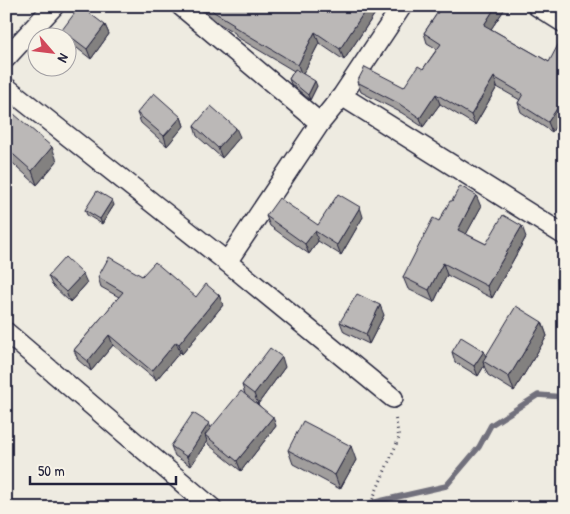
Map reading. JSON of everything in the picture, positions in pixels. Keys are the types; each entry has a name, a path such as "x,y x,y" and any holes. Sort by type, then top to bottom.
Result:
{"street":[{"path":"6,58 54,6"},
{"path":"181,6 320,123"},
{"path":"227,262 320,123 342,96 402,6"},
{"path":"537,6 564,23"},
{"path":"6,87 227,262 393,398"},
{"path":"342,96 564,235"},
{"path":"6,332 212,508"}],"path":[{"path":"374,508 371,503 399,438 393,398"}],"building":[{"path":"80,6 105,25 87,49 78,42 78,28 64,28"},
{"path":"208,6 368,6 340,49 315,32 298,65 233,26 234,24 214,12"},
{"path":"442,6 496,6 484,25 549,62 560,41 564,43 564,77 559,87 564,90 564,98 548,122 518,103 523,94 494,77 471,115 436,94 420,118 398,103 357,82 365,67 404,87 418,66 423,69 441,44 424,33"},
{"path":"295,69 315,81 308,95 289,79"},
{"path":"154,93 181,117 164,136 137,113"},
{"path":"211,106 236,128 218,148 194,126"},
{"path":"6,107 52,147 32,171 6,148"},
{"path":"460,186 476,195 458,230 486,244 503,215 522,226 487,286 443,263 429,290 403,277 433,218 439,221"},
{"path":"97,191 112,200 100,219 85,210"},
{"path":"338,194 360,207 337,245 315,231 305,244 266,216 279,198 318,225"},
{"path":"65,257 83,274 66,292 48,276"},
{"path":"109,257 142,276 155,262 196,297 206,284 219,295 179,344 176,342 152,371 109,335 88,361 74,350 123,292 98,277"},
{"path":"357,294 380,305 366,334 340,322"},
{"path":"516,306 542,322 509,377 483,361"},
{"path":"461,337 484,351 474,366 452,352"},
{"path":"270,348 282,357 254,394 242,385"},
{"path":"241,391 273,417 237,461 205,435"},
{"path":"193,413 209,423 187,457 171,446"},
{"path":"303,421 351,446 335,475 288,450"}],"waterway":[{"path":"363,508 371,503 446,486 479,447 491,425 538,395 564,397"}]}
